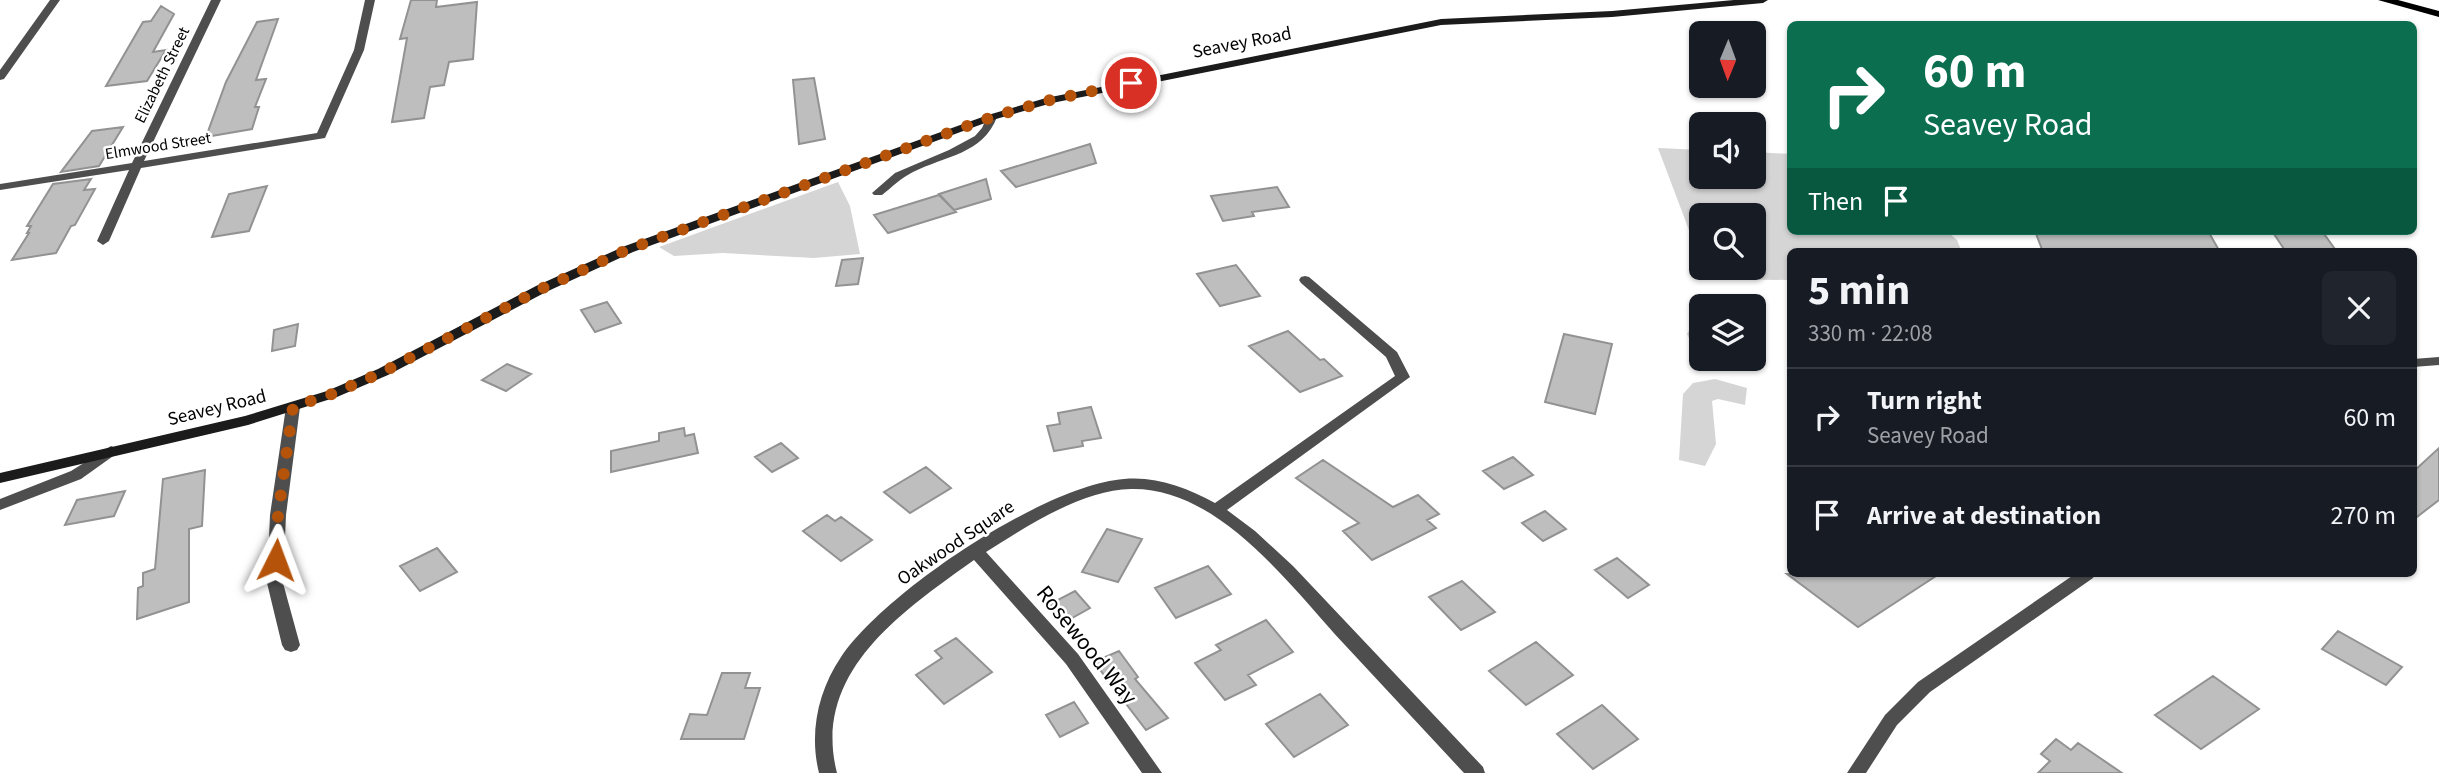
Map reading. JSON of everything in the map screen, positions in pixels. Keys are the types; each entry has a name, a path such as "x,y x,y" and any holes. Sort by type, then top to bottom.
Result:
{"main road":[{"path":"2384,0 2439,14"}],"street":[{"path":"0,76 55,0"},
{"name":"Elizabeth Street","path":"103,241 216,0"},
{"name":"Elmwood Street","path":"0,187 321,136 359,50 370,0"},
{"name":"Seavey Road","path":"0,478 248,420 332,394 383,372 541,289 629,249 992,117 1077,94 1441,22 1639,12 1763,0"},
{"path":"878,193 899,175 977,141 990,130 992,117"},
{"path":"1216,510 1403,377 1392,355 1305,280"},
{"path":"2417,363 2439,361"},
{"path":"291,645 275,583 278,515 293,407"},
{"path":"0,505 76,475 111,451"},
{"name":"Oakwood Square","path":"828,773 823,740 826,714 836,683 864,641 907,602 1028,519 1075,495 1114,485 1141,484 1165,486 1216,510 1289,573 1476,773"},
{"name":"Rosewood Way","path":"977,552 1072,659 1153,773"},
{"path":"1856,773 1891,720 1924,687 2083,577"}],"shaded area":[{"path":"1658,148 1689,149 1689,189 1766,189 1766,153 1787,154 1787,235 1951,235 1960,248 1787,248 1787,280 1766,280 1766,203 1689,203 1689,230"},
{"path":"838,182 850,206 860,254 814,258 723,253 674,256 659,247"},
{"path":"1715,379 1747,388 1745,405 1718,399 1712,401 1716,444 1705,466 1679,460 1683,394 1693,383"}],"building":[{"path":"411,0 437,0 436,7 477,2 473,59 449,62 444,85 430,87 424,118 392,122 407,38 400,39"},
{"path":"161,6 174,14 153,52 166,50 147,81 106,86 143,22 151,21"},
{"path":"278,19 256,80 266,79 255,107 259,107 252,129 206,137 226,82 257,22"},
{"path":"814,78 825,139 799,144 793,80"},
{"path":"123,127 99,166 61,172 92,131"},
{"path":"1090,144 1096,163 1016,187 1001,171"},
{"path":"91,179 84,190 95,189 56,253 12,260 29,233 31,226 27,226 53,184"},
{"path":"986,179 991,199 954,210 939,194"},
{"path":"267,186 249,231 212,237 229,194"},
{"path":"1277,187 1289,207 1252,212 1254,216 1223,221 1211,196"},
{"path":"939,195 956,212 888,233 874,215"},
{"path":"2037,235 2210,235 2218,248 2041,248"},
{"path":"2275,235 2325,235 2334,248 2283,248"},
{"path":"863,258 858,284 836,286 842,260"},
{"path":"1236,265 1260,296 1220,306 1197,274"},
{"path":"607,302 621,323 595,332 581,310"},
{"path":"298,324 295,346 272,351 274,330"},
{"path":"1288,331 1342,376 1300,392 1249,346"},
{"path":"1564,334 1612,344 1595,414 1545,402"},
{"path":"507,364 531,374 506,391 482,380"},
{"path":"1091,407 1101,438 1082,441 1083,446 1054,451 1047,426 1060,424 1058,413"},
{"path":"684,428 685,436 694,434 698,453 611,472 611,451 659,441 659,433"},
{"path":"781,443 798,458 772,472 755,457"},
{"path":"2439,448 2439,500 2417,517 2417,468"},
{"path":"1513,457 1533,475 1504,489 1483,471"},
{"path":"1323,460 1393,507 1418,495 1439,514 1427,520 1436,528 1372,560 1343,531 1359,523 1296,478"},
{"path":"926,467 951,488 910,513 884,492"},
{"path":"205,470 202,526 189,529 189,602 137,619 138,588 143,586 143,573 155,569 163,479"},
{"path":"125,491 114,516 65,525 77,500"},
{"path":"1545,511 1566,529 1543,541 1522,523"},
{"path":"827,515 835,521 841,517 872,540 841,561 803,531"},
{"path":"1107,529 1142,539 1118,582 1082,572"},
{"path":"437,548 457,572 420,591 400,566"},
{"path":"1617,558 1649,585 1628,598 1595,570"},
{"path":"1208,566 1231,594 1176,618 1155,588"},
{"path":"1791,577 1934,577 1858,627"},
{"path":"1462,581 1495,612 1461,630 1429,597"},
{"path":"1075,591 1090,608 1065,622 1050,604"},
{"path":"1266,620 1293,652 1248,675 1256,685 1225,700 1195,663 1221,650 1216,645"},
{"path":"2338,631 2402,667 2386,685 2322,649"},
{"path":"956,638 992,672 944,704 916,675 942,658 935,651"},
{"path":"1536,642 1573,675 1526,705 1489,671"},
{"path":"1119,651 1138,677 1135,679 1168,718 1146,730 1094,662"},
{"path":"722,673 750,673 745,688 760,688 744,739 681,739 690,714 707,715"},
{"path":"2213,676 2259,709 2201,749 2155,715"},
{"path":"1320,694 1348,725 1294,757 1266,724"},
{"path":"1074,702 1088,723 1060,737 1046,715"},
{"path":"1602,705 1638,739 1593,769 1557,734"},
{"path":"2056,739 2071,750 2078,743 2122,773 2038,773 2050,761 2041,754"}],"route":[{"path":"276,560 278,515 293,407 383,372 541,289 629,249 992,117 1050,100 1131,83"}]}
